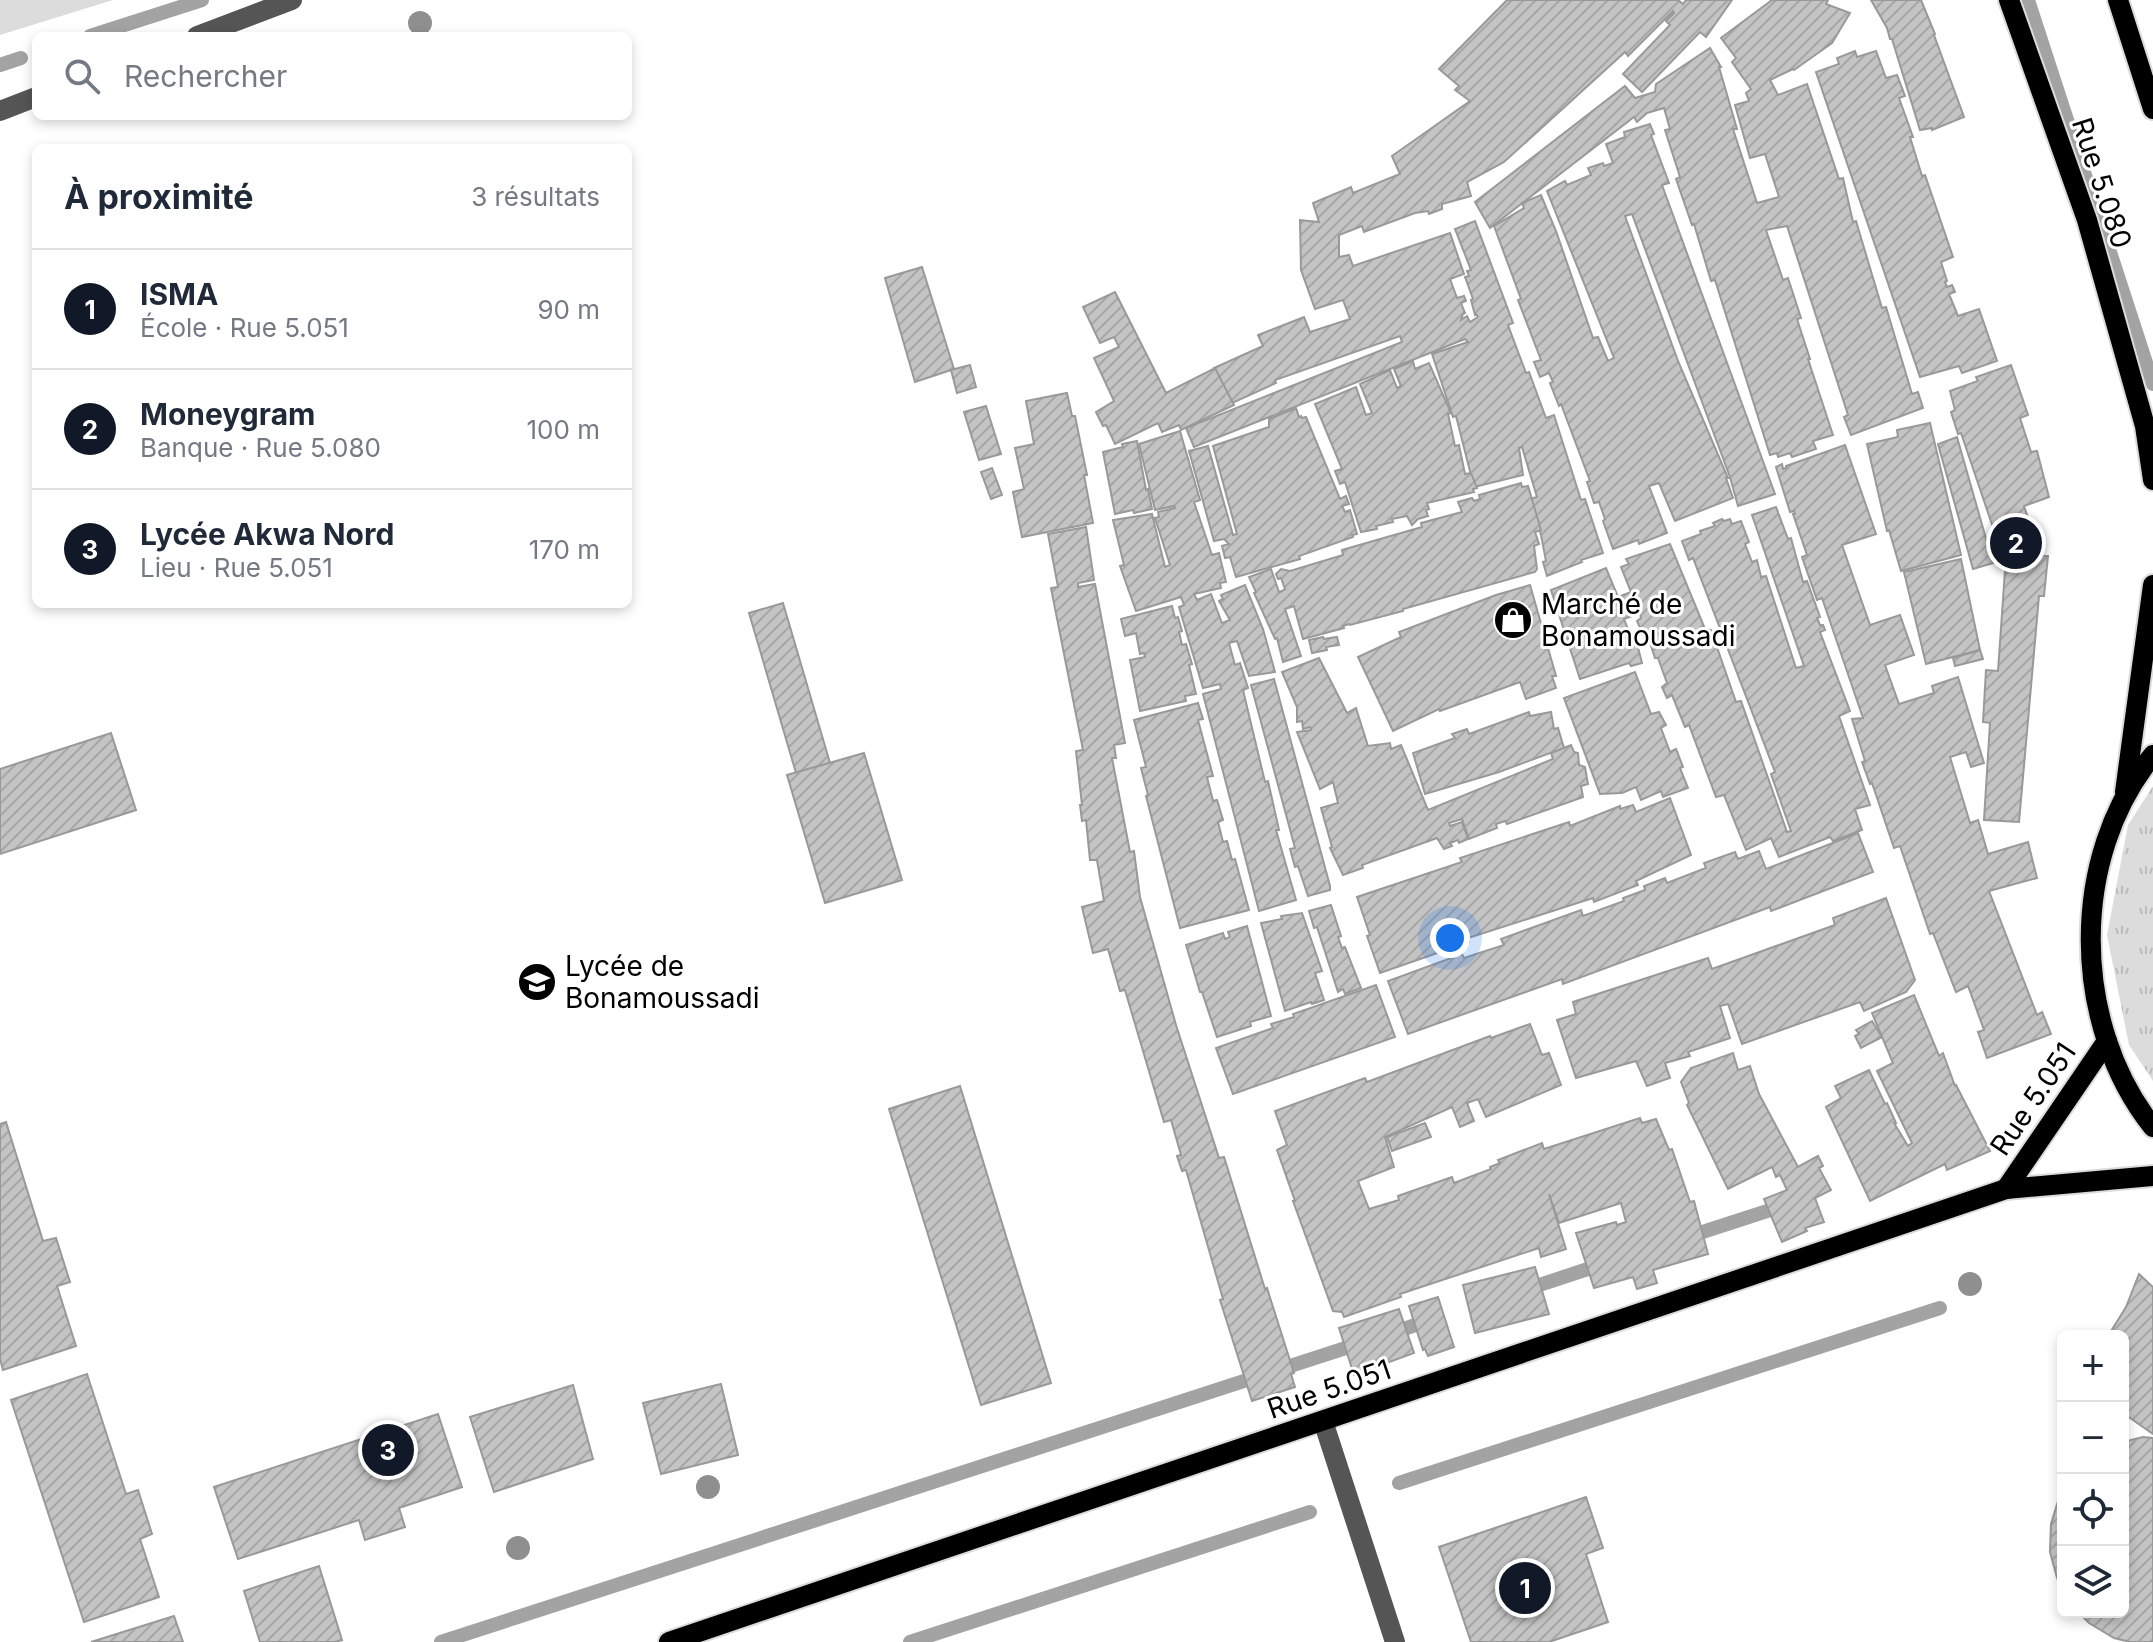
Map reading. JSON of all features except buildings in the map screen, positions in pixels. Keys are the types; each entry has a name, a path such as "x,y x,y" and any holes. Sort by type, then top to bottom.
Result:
{"main road":[{"name":"Rue 5.080","path":"2009,0 2087,220 2145,426 2153,480"},
{"path":"2118,0 2153,109"},
{"path":"2124,801 2153,585"},
{"path":"2153,755 2124,801 2108,839 2097,878 2091,919 2094,987 2107,1041 2123,1079 2153,1127"},
{"name":"Rue 5.051","path":"2006,1189 2107,1041"},
{"name":"Rue 5.051","path":"669,1642 2006,1189 2153,1176"}],"street":[{"path":"208,32 292,0"},
{"path":"0,111 32,99"},
{"path":"1323,1421 1395,1642"}],"green space":[{"path":"0,0 113,0 0,35"},
{"path":"2153,786 2153,1081 2129,1045 2107,935 2128,825"}],"waterway":[{"path":"102,32 202,0"},
{"path":"2028,0 2153,384"},
{"path":"0,65 21,58"},
{"path":"1684,1238 1786,1205"},
{"path":"1524,1290 1603,1264"},
{"path":"1399,1483 1940,1308"},
{"path":"1389,1334 1433,1319"},
{"path":"441,1642 1361,1343"},
{"path":"910,1642 1310,1512"}],"place":[{"name":"Moneygram","path":"2016,543"},
{"name":"Marché de Bonamoussadi","path":"1513,620"},
{"name":"Lycée de Bonamoussadi","path":"537,982"},
{"name":"Lycée Akwa Nord","path":"388,1450"},
{"name":"ISMA","path":"1525,1588"}]}
